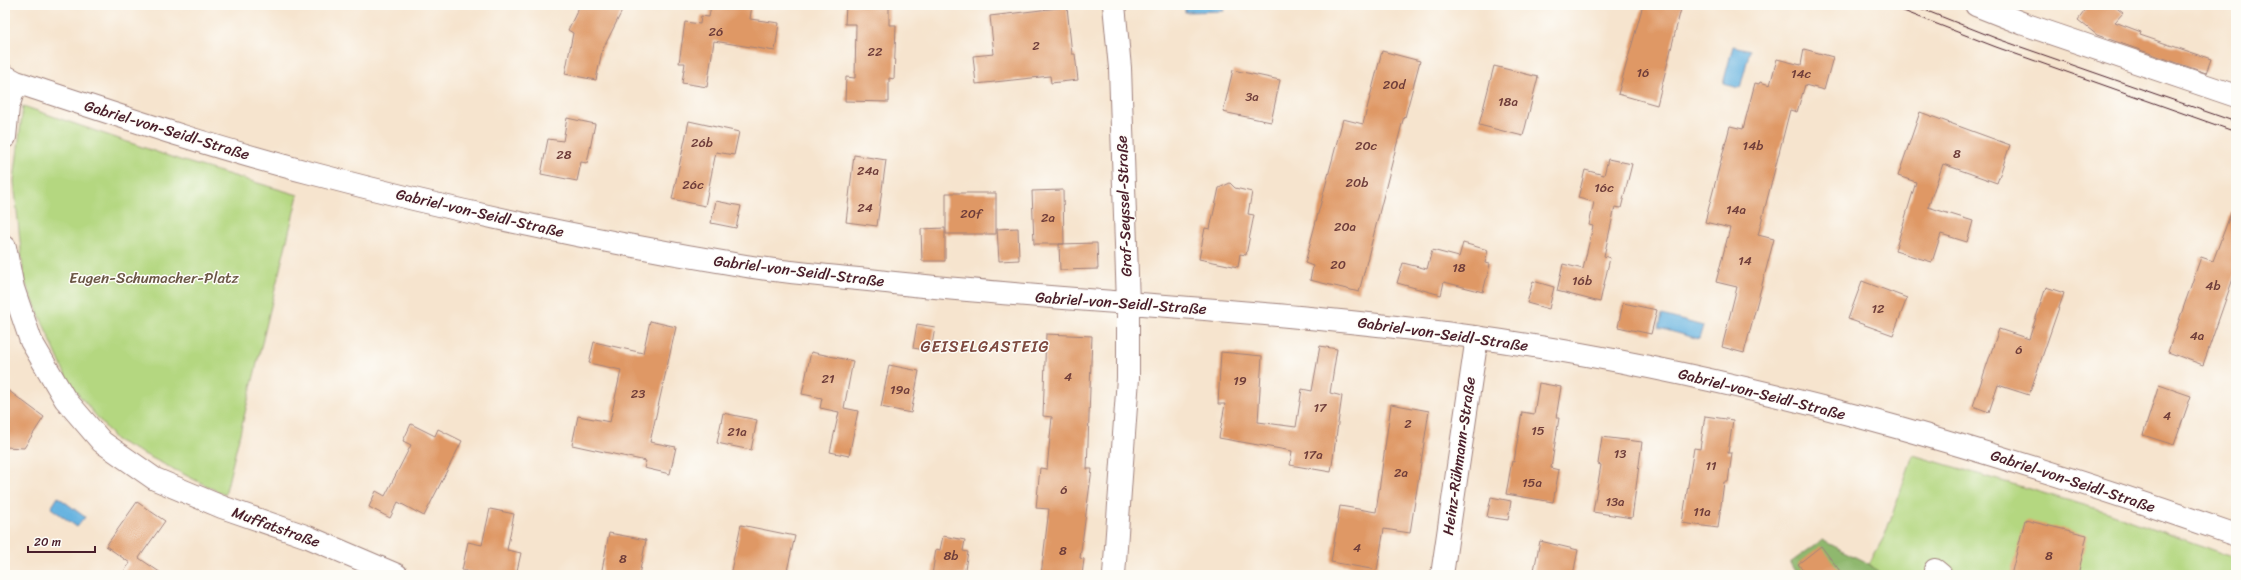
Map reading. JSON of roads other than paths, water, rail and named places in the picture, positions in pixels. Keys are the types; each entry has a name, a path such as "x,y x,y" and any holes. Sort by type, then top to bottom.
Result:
{"street":[{"name":"Graf-Seyssel-Straße","path":"1114,5 1120,68 1128,304 1128,378 1114,575"},
{"path":"1976,5 2024,24 2236,96"},
{"name":"Gabriel-von-Seidl-Straße","path":"10,79 187,138 310,173 520,224 753,268 966,290 1128,304 1284,314 1477,337 1636,364 1771,394 2004,458 2122,495 2236,535"},
{"path":"5,137 10,79"},
{"name":"Muffatstraße","path":"5,247 13,288 31,341 65,399 102,442 156,479 222,507 308,537 397,575"},
{"name":"Heinz-Rühmann-Straße","path":"1442,575 1477,337"}],"water":[{"path":"1185,5 1224,5 1224,11 1185,12"},
{"path":"1733,46 1750,50 1740,88 1723,84"},
{"path":"1662,315 1703,326 1699,339 1659,328"},
{"path":"58,497 85,517 77,527 51,508"}],"tram line":[{"path":"1888,5 1996,47 2236,132"},
{"path":"1912,5 1998,39 2236,122"}],"district":[{"name":"GEISELGASTEIG","path":"985,346"}],"park label":[{"name":"Eugen-Schumacher-Platz","path":"154,278"}]}
